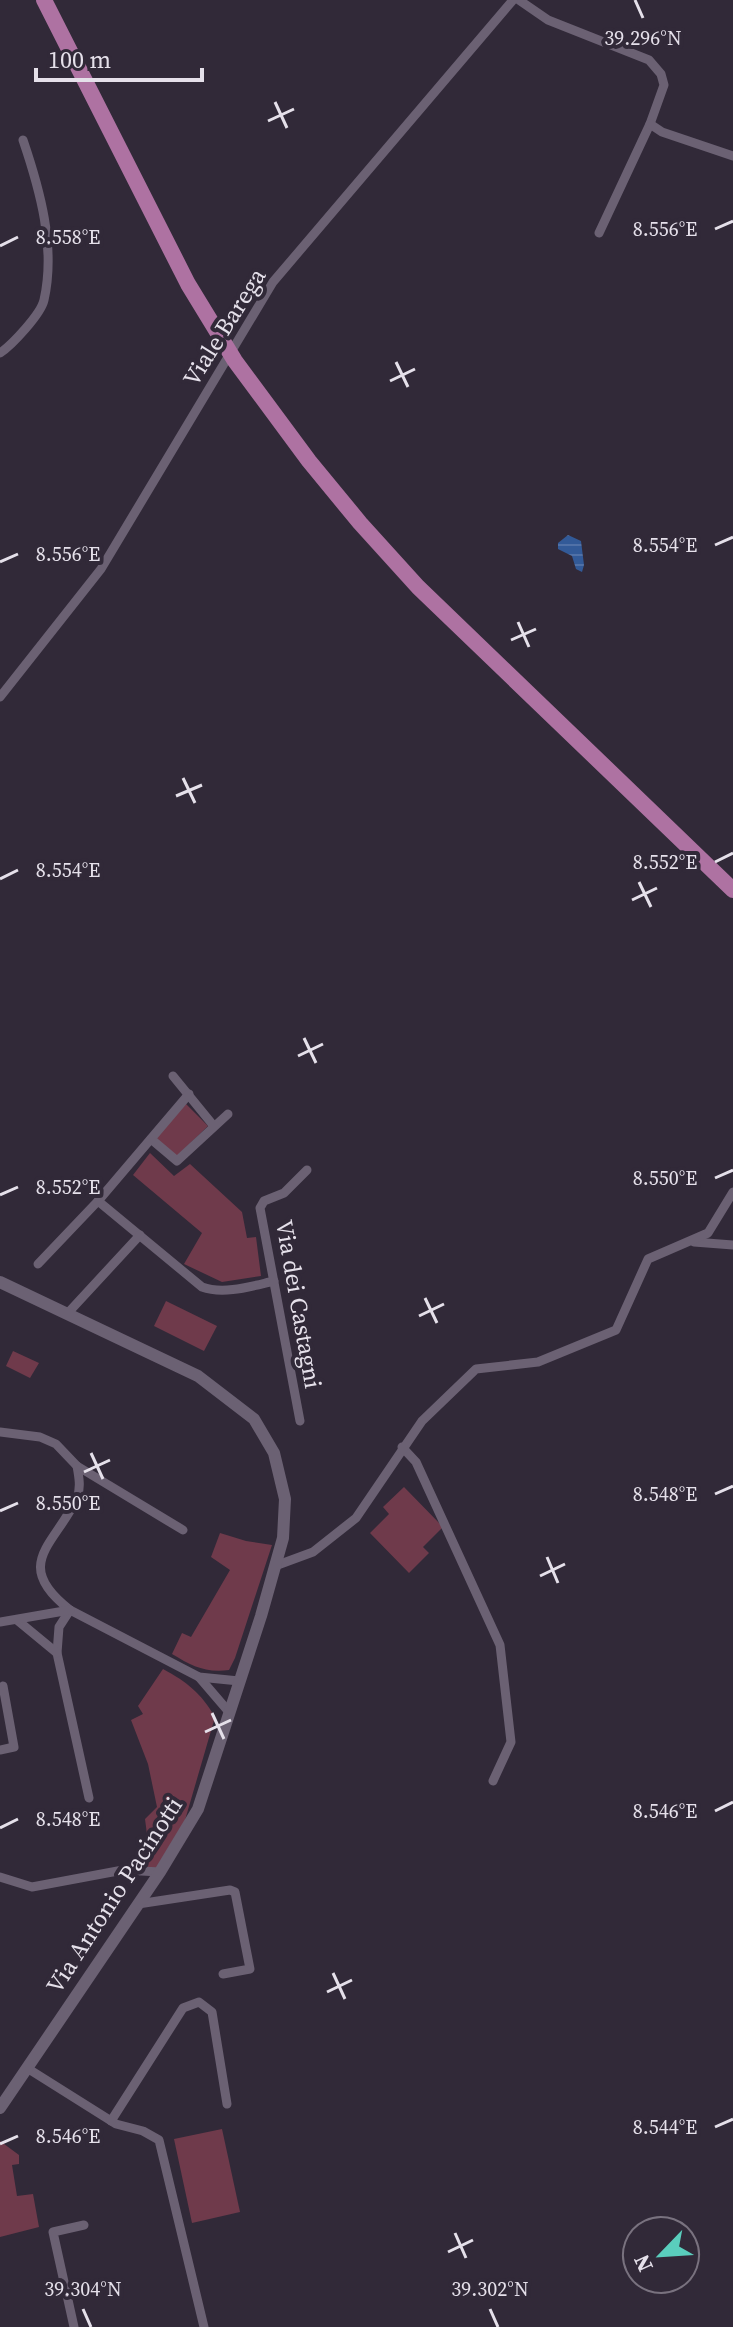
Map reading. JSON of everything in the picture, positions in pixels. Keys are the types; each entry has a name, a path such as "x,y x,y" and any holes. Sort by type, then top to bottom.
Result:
{"highway":[{"path":"44,0 156,224 213,326 253,386 343,502 418,587 733,890"}],"street":[{"name":"Viale Barega","path":"0,697 101,569 273,282 513,0"},
{"path":"519,0 548,20 649,60 661,74 664,85 650,124 599,233"},
{"path":"650,124 662,132 733,156"},
{"path":"0,353 10,346 43,303 47,255 40,189 23,140"},
{"path":"173,1076 213,1125"},
{"path":"38,1264 98,1201 189,1094"},
{"path":"151,1139 177,1161 228,1114"},
{"name":"Via dei Castagni","path":"300,1421 260,1208 264,1201 284,1193 307,1170"},
{"path":"275,1566 313,1552 356,1518 422,1421 476,1369 538,1362 616,1330 648,1259 708,1233 733,1192"},
{"path":"98,1201 195,1283 210,1290 230,1290 274,1281"},
{"path":"67,1314 140,1235"},
{"path":"690,1241 733,1245"},
{"name":"Via Antonio Pacinotti","path":"0,1282 198,1376 254,1419 274,1453 285,1499 283,1538 198,1809 160,1872 0,2108"},
{"path":"0,1432 40,1437 56,1444 77,1466 183,1530"},
{"path":"402,1447 416,1462 500,1645 511,1742 493,1781"},
{"path":"77,1466 80,1482 78,1496 47,1543 41,1562 43,1583 70,1610 199,1677 239,1681"},
{"path":"0,1622 70,1610"},
{"path":"70,1610 59,1627 57,1653 89,1798"},
{"path":"17,1620 57,1653"},
{"path":"199,1677 229,1712"},
{"path":"0,1750 14,1747 3,1686"},
{"path":"0,1877 32,1887 123,1870 160,1872"},
{"path":"138,1904 230,1890 235,1892 250,1969 223,1974"},
{"path":"111,2121 183,2008 199,2002 212,2012 227,2104"},
{"path":"27,2068 111,2121 143,2131 159,2140 204,2327"},
{"path":"74,2327 53,2232 84,2225"}],"shaded area":[{"path":"186,1104 208,1126 176,1157 156,1138"},
{"path":"150,1153 174,1176 190,1164 242,1212 247,1238 256,1237 261,1276 222,1282 184,1264 202,1233 133,1175"},
{"path":"166,1301 217,1326 204,1351 154,1326"},
{"path":"13,1351 39,1363 30,1378 6,1366"},
{"path":"404,1487 443,1527 423,1547 429,1553 409,1573 370,1533 389,1514 383,1507"},
{"path":"220,1533 272,1545 235,1658 229,1670 220,1671 199,1668 172,1654 182,1633 191,1637 230,1570 211,1557"},
{"path":"163,1669 193,1689 215,1717 183,1827 158,1869 140,1866 148,1842 145,1819 157,1807 148,1764 131,1720 143,1714 138,1706"},
{"path":"222,2129 240,2212 192,2223 174,2139"},
{"path":"0,2141 19,2155 19,2164 12,2165 17,2196 33,2194 39,2227 0,2237"}],"water":[{"path":"568,535 581,541 582,572 576,569 572,556 558,549 558,543"}]}
